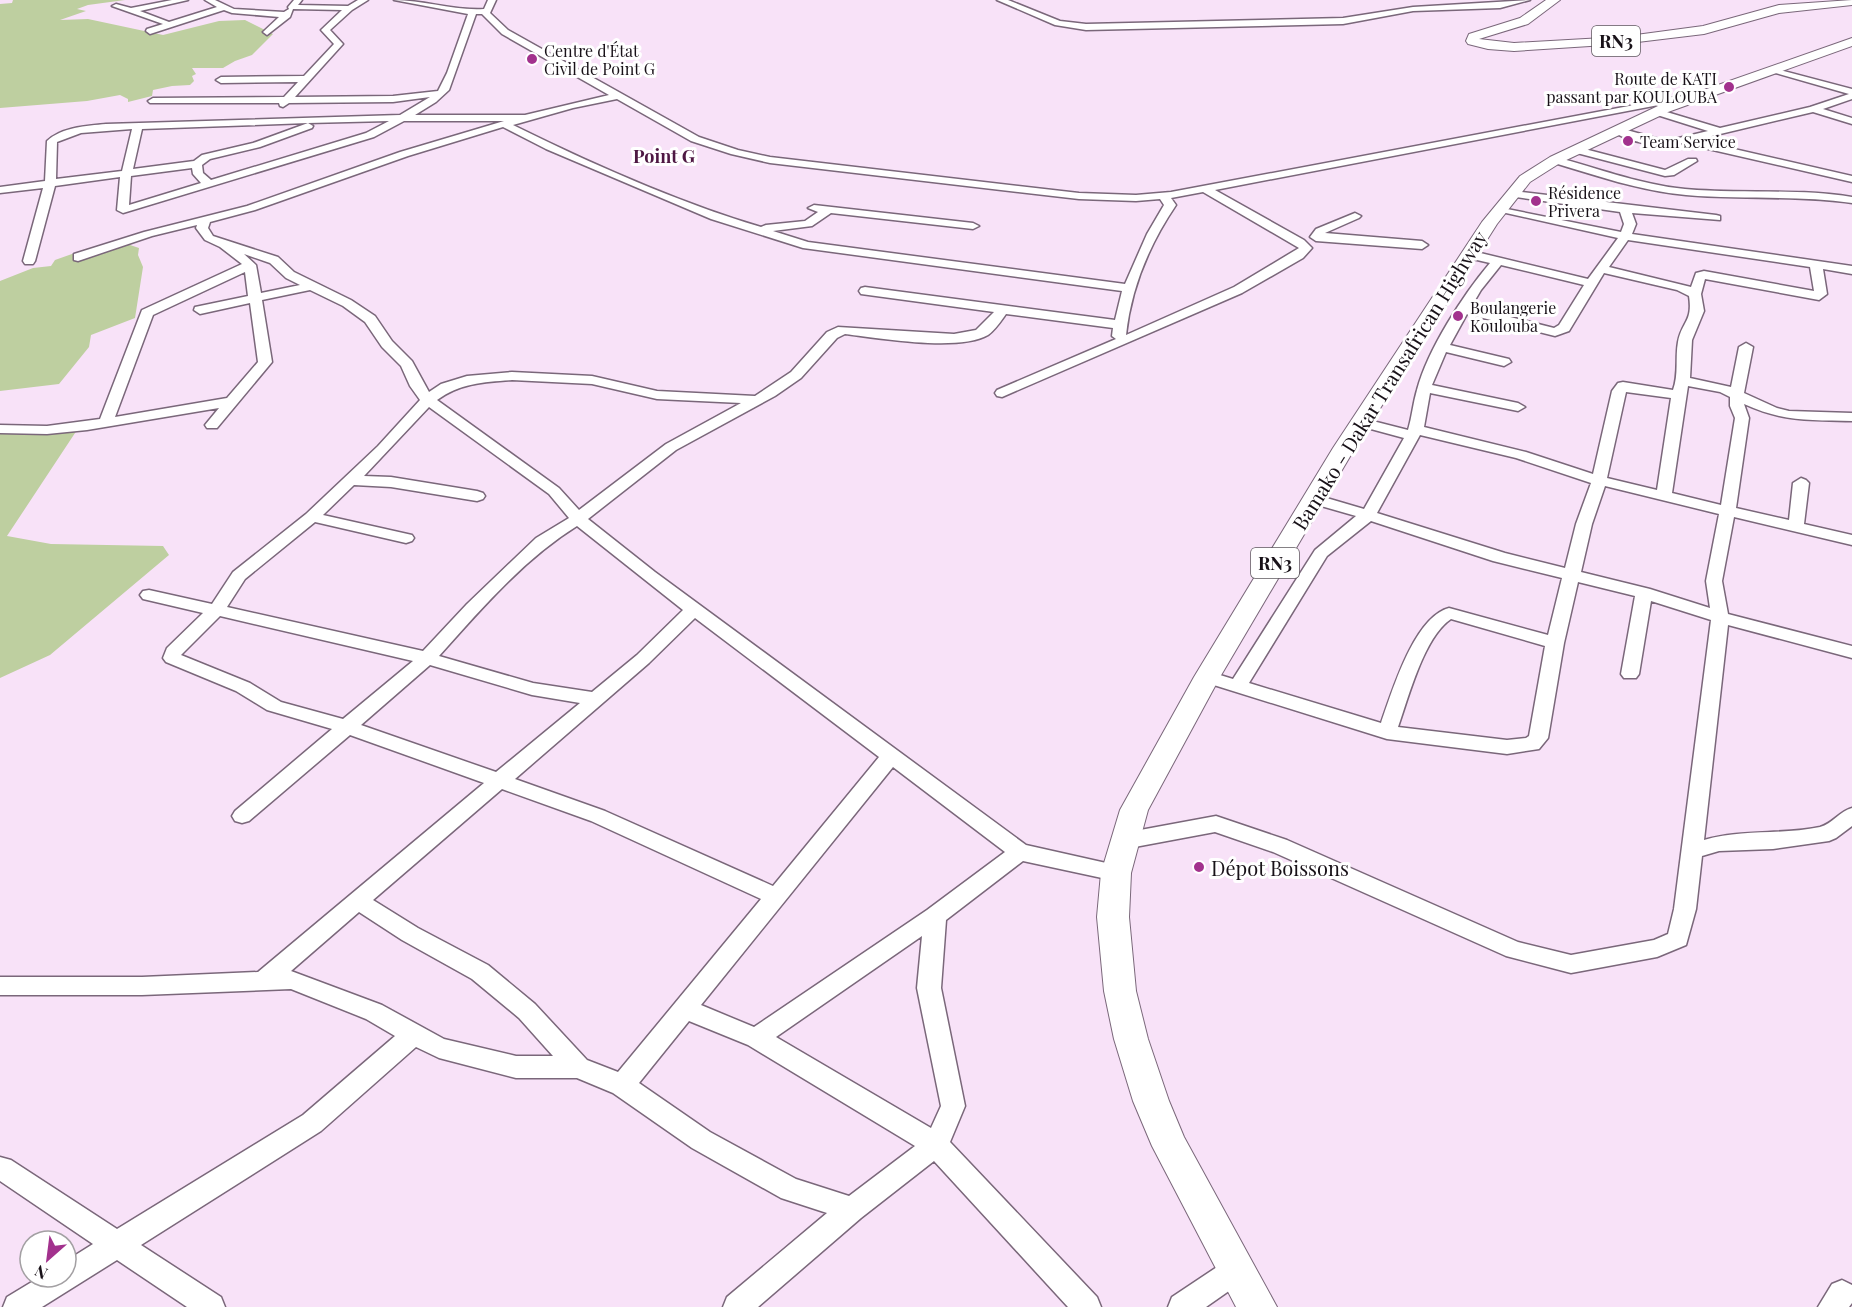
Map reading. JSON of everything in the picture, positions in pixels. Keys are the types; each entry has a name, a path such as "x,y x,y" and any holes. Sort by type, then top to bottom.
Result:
{"highway":[{"name":"RN3","path":"1554,0 1524,21 1473,38 1472,41 1488,46 1533,47 1642,38 1705,29 1741,17 1782,8 1852,2"},
{"name":"Bamako - Dakar Transafrican Highway","path":"1257,1307 1170,1146 1151,1101 1131,1039 1115,959 1113,917 1116,873 1124,841 1149,779 1207,677 1361,422 1468,254 1525,179 1555,160 1577,150 1616,119 1660,111 1852,42"}],"street":[{"path":"134,10 184,0"},
{"path":"209,0 232,10 287,15"},
{"path":"261,122 288,100 339,44 325,30 349,8 364,0"},
{"path":"399,0 473,12 487,10"},
{"path":"492,0 486,14 505,32 695,139 770,160 1079,196 1136,198 1205,189 1616,119 1712,91"},
{"path":"1001,0 1058,22 1086,27 1362,20 1412,9 1507,4 1526,0"},
{"path":"267,32 287,15 295,3 349,8"},
{"path":"232,10 251,4"},
{"path":"116,6 165,22"},
{"path":"150,30 223,8"},
{"path":"78,257 123,226 209,184 370,135 394,124 400,118 444,92 473,12"},
{"path":"1775,70 1852,94"},
{"path":"208,101 225,80 307,79"},
{"path":"1832,86 1852,79"},
{"path":"153,101 393,99 444,92"},
{"path":"1616,119 1662,144 1813,109 1852,94"},
{"path":"123,226 205,219 251,208 504,124 616,96"},
{"path":"1813,109 1852,116"},
{"path":"1813,109 1852,121"},
{"path":"1660,111 1718,130"},
{"path":"28,261 50,183 54,138 100,127 400,118 524,118"},
{"path":"0,190 197,164 206,157 256,145 318,121"},
{"path":"504,124 550,147 715,217 807,245 1130,288"},
{"path":"123,226 126,173 138,126"},
{"path":"1680,139 1852,179"},
{"path":"256,145 286,161"},
{"path":"325,149 337,155"},
{"path":"1577,150 1665,173 1670,173 1692,161"},
{"path":"1555,160 1630,182 1685,192 1786,194 1852,200"},
{"path":"352,162 366,168"},
{"path":"197,164 198,174 209,184"},
{"path":"1002,393 1238,290 1299,255 1306,248 1300,242 1205,189"},
{"path":"1118,344 1120,325 1130,288 1156,225 1170,205 1163,195"},
{"path":"1507,202 1625,209 1716,218"},
{"path":"1507,202 1625,236 1852,270"},
{"path":"814,208 973,226"},
{"path":"1463,309 1555,332 1564,328 1600,269 1625,236 1630,224 1625,209"},
{"path":"753,229 808,224 828,210"},
{"path":"1319,236 1320,231 1355,216"},
{"path":"205,219 202,228 209,238 274,260 290,275 347,303 370,319 387,344 407,364 417,386 428,400 554,491 578,519 694,609 1020,852 1116,873"},
{"path":"1300,242 1319,236 1422,245"},
{"path":"212,425 265,362 250,265 224,244"},
{"path":"1468,254 1591,283"},
{"path":"1238,686 1321,553 1368,515 1414,433 1424,388 1442,347 1463,309 1497,262"},
{"path":"1664,496 1685,340 1698,311 1695,294 1700,276 1819,296 1821,294 1816,264"},
{"path":"106,422 147,313 250,265"},
{"path":"1600,269 1681,287 1695,294"},
{"path":"200,310 310,286"},
{"path":"865,291 1120,325"},
{"path":"242,816 427,658 473,608 542,541 578,519 671,447 757,400 796,375 832,335 843,330 921,338 956,338 981,333 1004,309"},
{"path":"1442,347 1504,362"},
{"path":"1124,841 1216,824 1280,846 1514,950 1571,964 1657,948 1678,939 1685,909 1720,617 1714,580 1738,455 1742,418 1737,406 1737,395 1746,347"},
{"path":"757,400 657,395 592,380 512,376 472,379 446,387 428,400 383,449 312,517 239,576 216,610 174,652 172,658 243,687 274,706 348,727 598,816 777,897"},
{"path":"1207,677 1387,732 1507,747 1532,744 1538,738 1555,643 1571,576 1584,524 1599,481 1619,391 1623,386 1724,389 1772,411 1789,415 1852,417"},
{"path":"1424,388 1518,407"},
{"path":"0,429 47,430 233,401"},
{"path":"1742,418 1772,411"},
{"path":"1361,422 1521,455 1599,481 1852,540"},
{"path":"349,480 391,482 477,496"},
{"path":"1796,527 1801,483"},
{"path":"1313,500 1499,556 1644,593 1720,617 1852,652"},
{"path":"312,517 406,538"},
{"path":"1630,674 1644,593"},
{"path":"149,595 427,658 532,689 596,699"},
{"path":"263,981 644,659 694,609"},
{"path":"1387,732 1419,648 1440,615 1449,613 1555,643"},
{"path":"622,1085 891,756"},
{"path":"1692,851 1719,843 1773,841 1829,833 1852,815"},
{"path":"756,1038 935,916 1020,852"},
{"path":"358,901 410,934 480,972 527,1011 578,1067"},
{"path":"737,1307 852,1209 936,1144 953,1106 929,988 935,916"},
{"path":"0,986 142,986 292,980 374,1011 439,1048 516,1067 578,1067 622,1085 701,1140 790,1189 852,1209"},
{"path":"685,1009 756,1038 936,1144 1087,1307"},
{"path":"78,1269 312,1123 414,1034"},
{"path":"2,1168 211,1307"},
{"path":"1182,1307 1236,1270"},
{"path":"17,1307 46,1289"}],"green space":[{"path":"13,0 125,0 88,5 77,9 86,11 60,20 88,19 163,35 219,21 245,20 273,34 252,55 223,68 192,68 196,74 192,76 194,81 190,85 153,90 152,96 128,102 128,99 120,95 87,101 0,108 0,4 12,3"},
{"path":"124,243 139,248 138,255 143,267 135,318 91,335 89,347 59,384 0,391 0,281 33,268 51,266 55,260 86,249"},
{"path":"77,430 7,536 51,544 163,546 169,555 50,655 0,678 0,433 46,435"}],"place":[{"name":"Centre d'État Civil de Point G","path":"532,59"},
{"name":"Route de KATI passant par KOULOUBA","path":"1729,87"},
{"name":"Team Service","path":"1628,141"},
{"name":"Résidence Privera","path":"1536,201"},
{"name":"Boulangerie Koulouba","path":"1458,316"},
{"name":"Dépot Boissons","path":"1199,867"}],"district":[{"name":"Point G","path":"664,156"}]}
